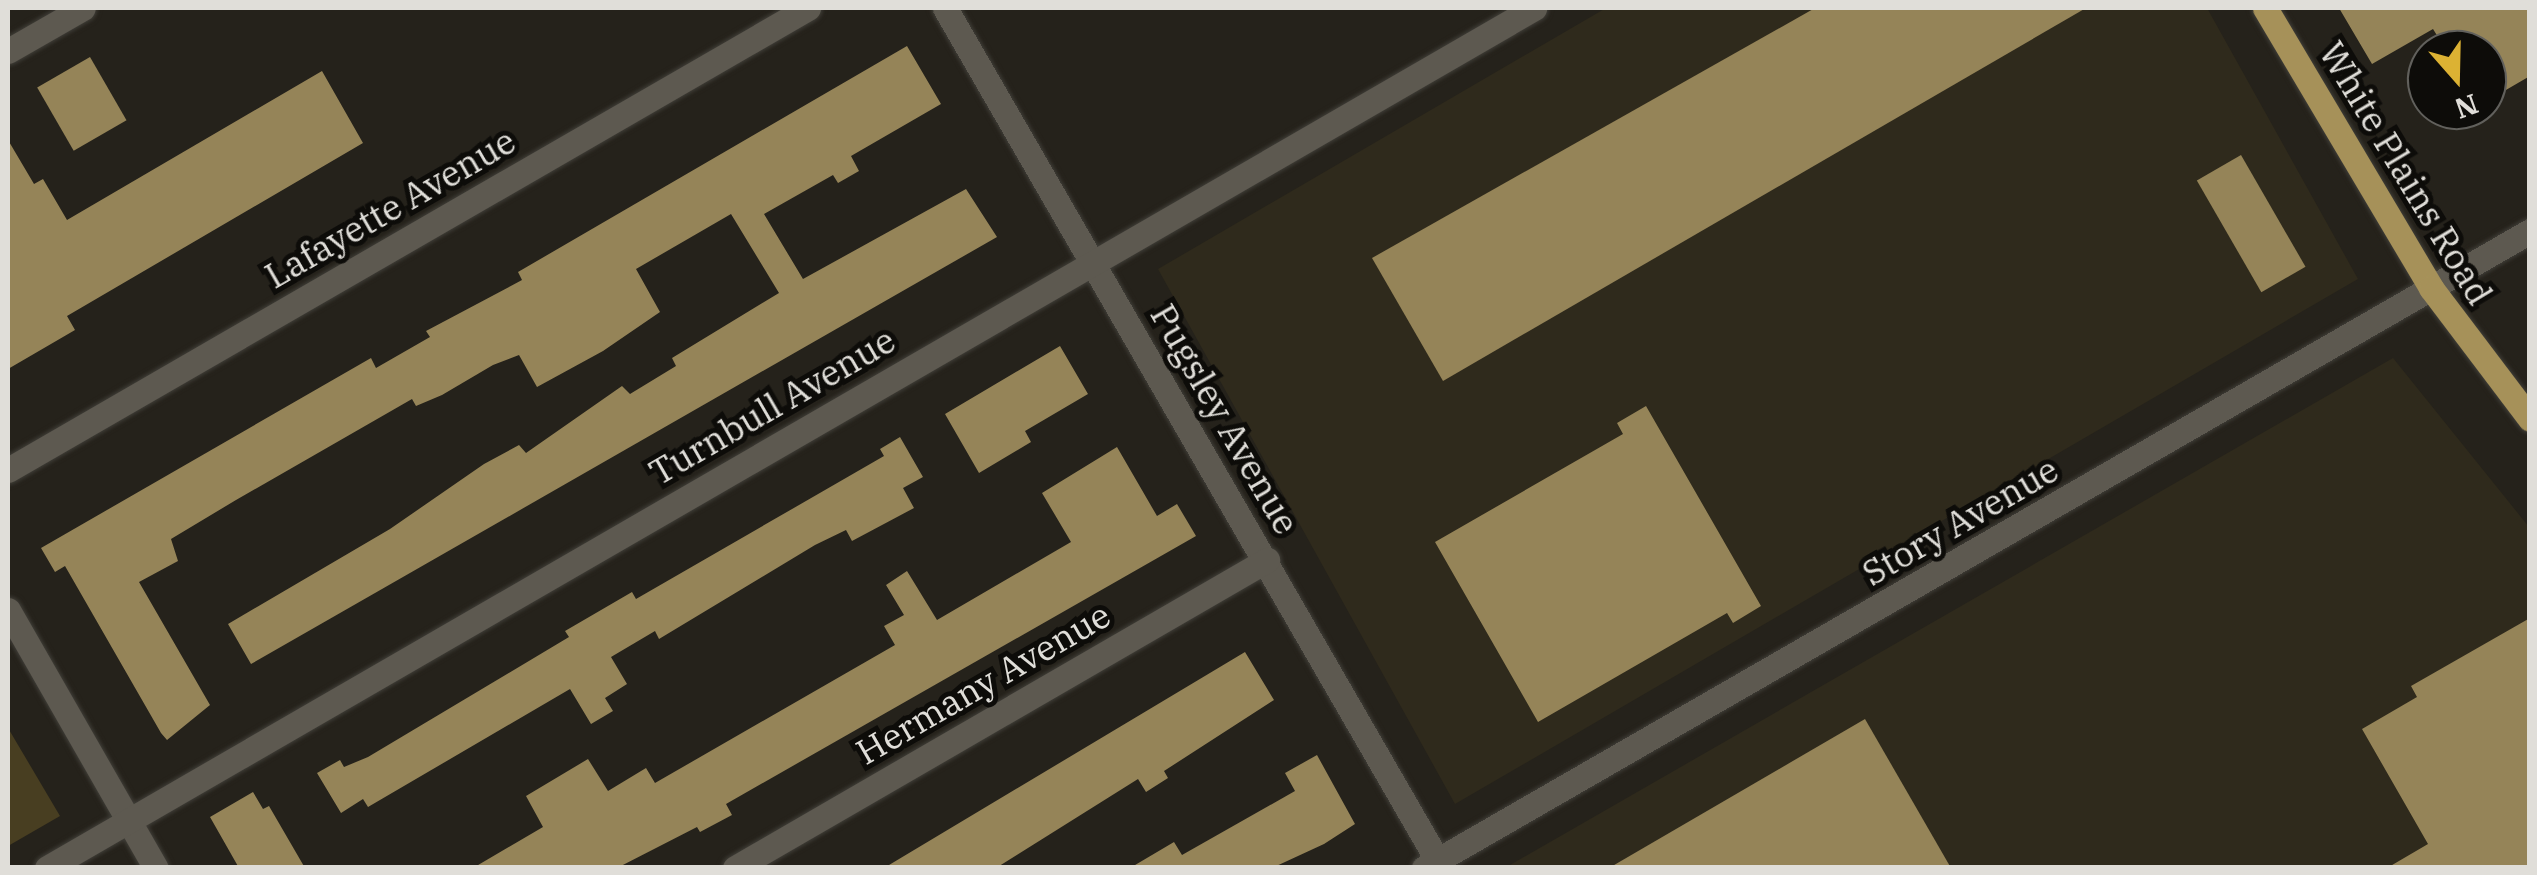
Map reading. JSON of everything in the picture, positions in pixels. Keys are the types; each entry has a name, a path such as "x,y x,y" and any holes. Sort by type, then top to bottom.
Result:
{"main road":[{"name":"White Plains Road","path":"2265,8 2431,288 2530,419"}],"street":[{"path":"8,51 82,8"},
{"name":"Lafayette Avenue","path":"8,470 808,8"},
{"name":"Pugsley Avenue","path":"945,8 1267,560 1435,865"},
{"name":"Turnbull Avenue","path":"47,868 1534,8"},
{"name":"Story Avenue","path":"1435,865 2530,231"},
{"name":"Hermany Avenue","path":"735,868 1267,560"},
{"path":"8,610 156,868"}],"shaded area":[{"path":"1606,8 2207,8 2358,279 1455,804 1158,269"},
{"path":"2393,358 2529,527 2529,867 1510,865"},
{"path":"8,728 60,816 8,846"}],"building":[{"path":"1815,8 2086,8 1443,381 1372,258"},
{"path":"2339,8 2530,8 2530,76 2507,89 2507,30 2407,30 2407,44 2372,64"},
{"path":"907,46 941,104 851,156 859,171 838,183 833,175 764,214 803,279 966,189 997,237 251,664 228,624 390,529 484,464 519,445 526,453 622,386 630,394 676,366 672,358 779,293 731,214 636,269 660,312 603,351 537,387 519,355 416,406 412,399 171,539 178,561 139,582 210,705 167,740 65,566 55,572 41,548 371,358 376,368 430,337 426,331 522,280 518,272"},
{"path":"90,57 126,120 74,151 37,88"},
{"path":"322,71 363,143 67,316 75,330 8,369 8,140 34,184 43,179 67,220"},
{"path":"2241,155 2306,267 2261,292 2197,180"},
{"path":"1060,346 1088,394 1025,431 1031,442 979,473 945,414"},
{"path":"1646,406 1761,606 1733,623 1727,613 1538,722 1435,542 1623,434 1617,423"},
{"path":"900,437 923,477 903,488 914,508 852,541 846,530 815,545 659,639 655,631 611,657 627,684 605,698 613,711 591,724 570,689 368,807 363,799 341,813 317,773 340,760 344,767 368,757 569,637 565,631 632,592 636,599 884,456 880,449"},
{"path":"1117,447 1157,516 1177,504 1196,536 726,804 732,815 700,832 697,827 617,868 473,868 543,827 526,796 588,759 608,791 646,768 655,783 895,645 884,626 904,615 886,585 907,571 937,620 1071,542 1042,493"},
{"path":"2530,618 2530,868 2387,868 2428,844 2362,729 2417,697 2411,686"},
{"path":"1245,652 1274,700 1164,771 1168,778 1146,792 1138,779 996,868 884,868"},
{"path":"1865,719 1951,868 1609,868"},
{"path":"1317,755 1355,824 1324,844 1272,868 1130,868 1174,842 1182,855 1295,791 1285,773"},
{"path":"253,792 263,809 269,806 305,868 239,868 210,817"}]}
